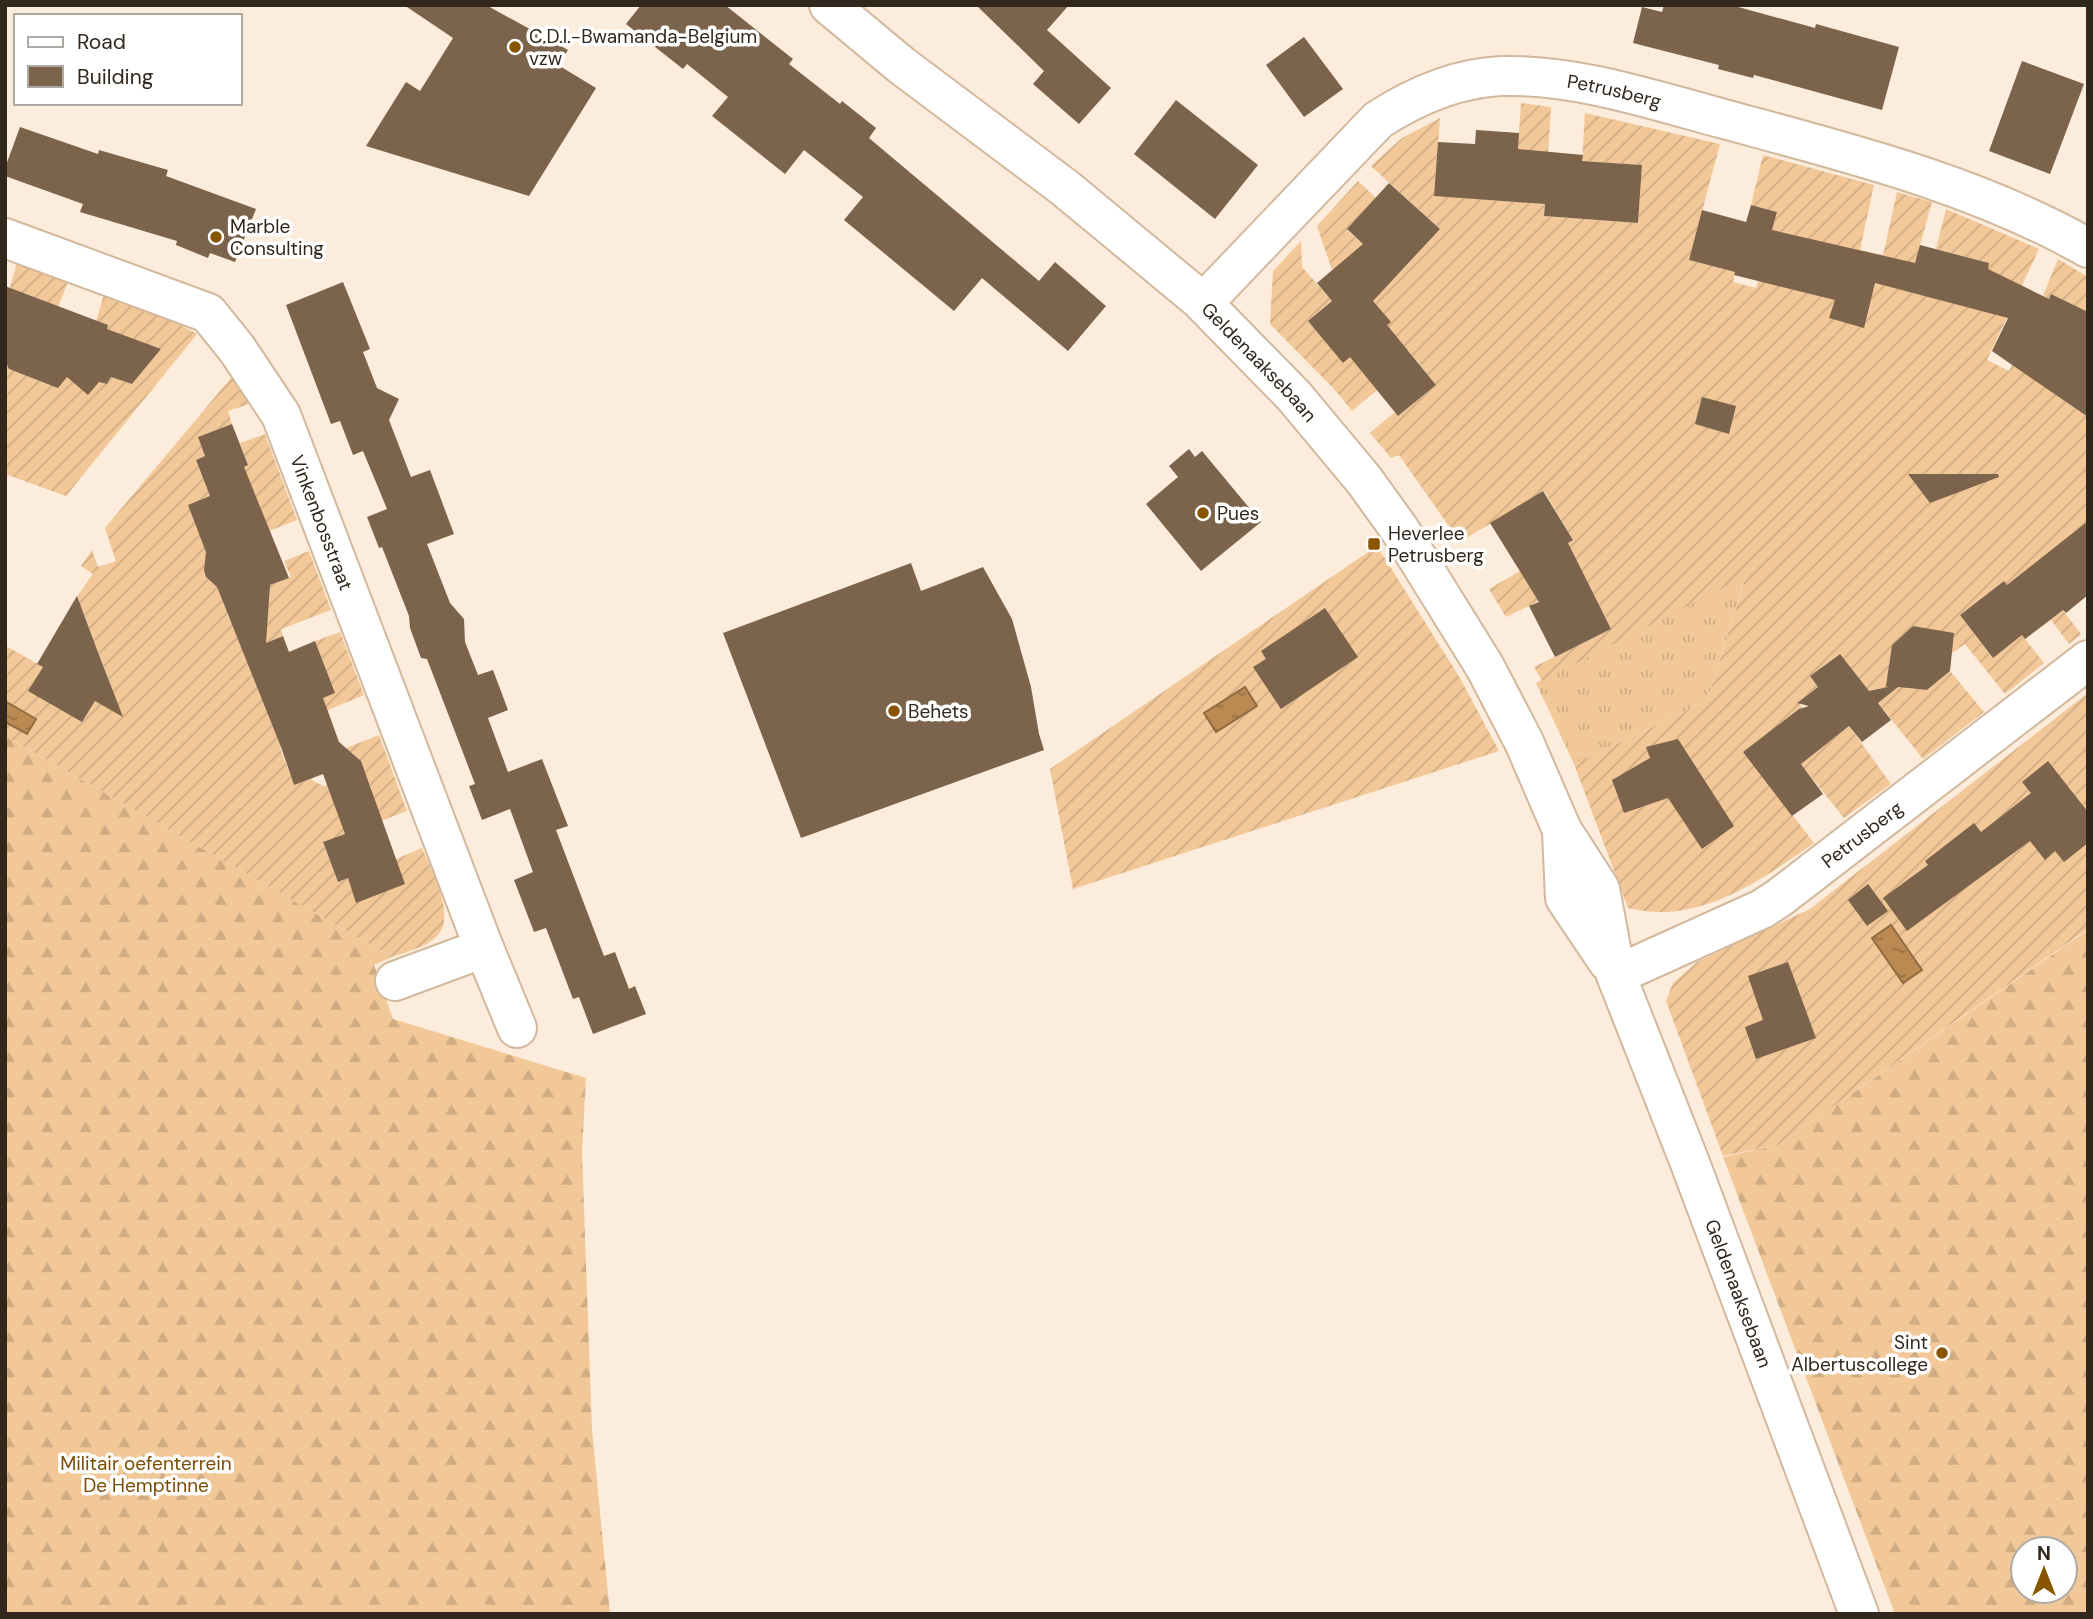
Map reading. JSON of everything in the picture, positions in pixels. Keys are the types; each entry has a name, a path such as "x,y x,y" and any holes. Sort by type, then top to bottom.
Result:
{"street":[{"name":"Geldenaaksebaan","path":"829,5 901,65 1065,188 1203,303 1294,396 1364,480 1400,530 1485,667 1524,742 1562,830 1565,898 1616,975 1690,1163 1858,1614"},
{"name":"Petrusberg","path":"1203,303 1378,120 1403,104 1437,89 1500,76 1545,78 1628,93 1888,164 1981,197 2045,224 2088,248"},
{"name":"Vinkenbosstraat","path":"5,238 208,313 237,349 281,415 517,1028"},
{"name":"Petrusberg","path":"1616,975 1762,909 1779,898 2088,660"},
{"path":"395,981 484,948"}],"green space":[{"path":"1521,103 1551,107 1544,216 1638,223 1642,165 1582,161 1585,113 1720,144 1689,260 1735,272 1733,282 1756,288 1777,212 1751,205 1763,155 1874,185 1860,250 1883,255 1897,192 1932,202 1920,245 1977,309 1989,263 1936,249 1946,209 2039,249 1987,360 2009,371 2020,348 2071,304 2051,294 2049,299 2043,296 2058,259 2088,277 2088,339 2055,394 2088,417 2088,541 2078,529 2030,568 2081,634 2069,644 2051,620 2040,628 2004,581 1960,615 1992,657 2022,635 2044,663 2005,694 1965,644 1952,653 1935,630 1913,626 1892,645 1889,665 1906,688 1927,690 1950,671 1984,712 1923,759 1839,654 1810,676 1818,687 1798,702 1829,742 1849,726 1891,784 1844,818 1783,742 1744,752 1814,843 1772,872 1727,897 1679,911 1654,912 1628,908 1574,764 1707,701 1746,576 1542,681 1534,667 1611,629 1585,579 1506,617 1489,589 1573,540 1544,491 1460,542 1399,455 1391,458 1370,433 1395,412 1398,416 1436,385 1408,350 1370,381 1377,390 1352,411 1270,324 1273,271 1301,241 1302,267 1332,301 1308,321 1343,362 1390,322 1340,264 1332,270 1317,226 1358,181 1376,198 1347,230 1383,262 1401,271 1421,249 1408,237 1427,241 1439,228 1371,166 1402,138 1440,118 1434,195 1514,202"},
{"path":"17,262 68,282 58,307 99,382 107,384 111,377 132,384 160,350 107,329 96,321 104,294 163,316 197,334 66,496 5,474 5,361 9,369 20,373 45,301 10,288"},
{"path":"236,372 252,403 228,411 232,424 198,437 205,456 196,460 210,496 196,526 248,465 240,443 265,434 297,520 235,544 205,562 206,577 217,587 231,623 257,613 269,600 268,586 291,577 284,561 309,551 331,610 281,629 283,636 244,652 270,718 335,693 315,641 340,632 364,695 328,710 334,728 280,748 294,785 312,778 313,781 327,785 335,804 372,790 359,759 346,748 379,735 407,811 323,843 338,882 348,878 357,902 394,860 422,848 440,893 444,917 442,927 437,936 428,943 392,957 5,736 6,646 43,667 29,691 82,722 95,701 103,705 112,689 98,651 87,644 92,636 83,612 71,605 93,574 81,566 92,550 98,567 116,561 105,528"},
{"path":"1377,546 1460,678 1499,751 1073,889 1050,769"},
{"path":"1746,575 1707,701 1574,764 1536,683"},
{"path":"2088,693 2088,929 1778,1145 1723,1156 1666,1001 1673,983 1697,962 1810,909"},
{"name":"Militair oefenterrein De Hemptinne","path":"5,736 392,957 374,965 393,1019 586,1078 582,1152 592,1430 610,1614 5,1614"},
{"name":"Sint Albertuscollege","path":"2088,930 2088,1614 1895,1614 1723,1157 1778,1145"}],"water":[{"path":"1245,687 1257,706 1216,732 1204,713"},
{"path":"5,701 36,719 27,734 5,722"},
{"path":"1891,925 1922,970 1903,983 1872,938"}],"building":[{"path":"404,5 486,5 568,50 558,65 596,88 529,196 366,146 406,82 420,91 453,38"},
{"path":"641,5 725,5 793,59 789,64 876,128 869,138 1039,281 1055,262 1106,306 1068,351 982,278 954,311 844,220 863,197 804,150 785,174 712,116 728,97 687,64 683,69 626,24"},
{"path":"976,5 1069,5 1047,30 1111,88 1079,124 1033,84 1044,71"},
{"path":"1664,5 1731,5 1815,28 1816,24 1899,47 1882,110 1754,75 1753,78 1718,69 1719,65 1633,43 1642,7 1662,12"},
{"path":"1304,37 1343,89 1304,117 1266,65"},
{"path":"2022,61 2084,84 2050,174 1989,151"},
{"path":"1176,100 1258,165 1215,219 1134,154"},
{"path":"20,127 98,154 99,150 168,170 166,176 256,209 235,262 210,253 208,258 176,245 177,241 80,212 83,204 5,176 5,168"},
{"path":"1476,130 1519,133 1518,149 1583,155 1582,161 1642,165 1638,223 1544,216 1545,204 1434,196 1438,142 1475,144"},
{"path":"1389,183 1440,229 1373,301 1391,322 1387,325 1436,385 1398,416 1350,357 1343,363 1308,321 1332,301 1317,283 1363,244 1347,229"},
{"path":"1751,205 1777,212 1772,230 1915,263 1920,245 1989,263 1988,269 2049,299 2051,294 2088,312 2088,417 1992,351 2008,318 1875,283 1864,328 1829,318 1835,300 1734,275 1735,272 1689,260 1702,210 1746,222"},
{"path":"343,282 370,349 363,352 377,388 399,399 389,420 411,477 430,470 454,534 427,544 450,603 464,619 465,642 478,675 493,670 508,710 488,718 508,772 542,759 568,826 556,830 604,956 615,952 629,989 635,986 646,1014 593,1034 579,997 573,999 546,928 534,932 514,880 533,872 510,809 482,820 469,786 475,784 427,659 421,658 410,628 409,616 367,517 387,509 363,451 353,455 340,421 331,424 286,305"},
{"path":"5,286 108,325 107,329 161,349 132,384 111,377 107,384 99,382 88,395 67,377 58,388 9,369 5,361"},
{"path":"1702,397 1736,406 1729,434 1695,424"},
{"path":"232,424 248,465 244,467 289,578 270,585 266,643 283,636 289,652 315,641 335,693 323,698 339,742 361,761 405,884 356,903 348,878 338,882 323,842 345,834 323,774 294,785 217,587 206,577 204,570 206,552 188,505 210,496 196,460 205,456 198,437"},
{"name":"Pues","path":"1189,449 1195,457 1202,451 1261,522 1201,571 1146,504 1178,477 1169,466"},
{"path":"1908,474 1998,474 1999,477 1930,503"},
{"path":"1543,491 1573,540 1568,543 1611,629 1555,657 1529,606 1539,602 1490,523"},
{"path":"2088,521 2088,595 2066,613 2063,610 2025,639 2022,635 1993,658 1960,615 2004,581 2007,585"},
{"name":"Behets","path":"911,563 921,591 983,567 1012,619 1031,687 1044,750 801,838 723,633"},
{"path":"77,596 123,717 95,701 82,722 28,691 43,667 37,664"},
{"path":"1325,608 1358,657 1281,709 1253,667 1266,659 1261,651"},
{"path":"1913,626 1954,633 1950,671 1927,690 1898,687 1878,703 1891,720 1862,742 1849,726 1801,764 1823,794 1792,816 1743,752 1799,709 1809,706 1797,703 1818,687 1810,676 1840,654 1869,691 1888,687 1892,645"},
{"path":"1678,739 1734,826 1702,849 1668,798 1624,813 1612,780 1650,758 1646,747"},
{"path":"2048,761 2088,812 2088,843 2064,862 2055,851 2045,860 2030,841 1907,931 1883,898 1928,865 1925,861 1974,823 1981,832 2031,793 2022,782"},
{"path":"1868,884 1888,911 1867,926 1848,900"},
{"path":"1788,962 1816,1038 1756,1059 1745,1027 1763,1020 1748,976"}],"place":[{"name":"C.D.I.-Bwamanda-Belgium vzw","path":"515,47"},
{"name":"Marble Consulting","path":"216,237"},
{"name":"Pues","path":"1203,513"},
{"name":"Heverlee Petrusberg","path":"1374,544"},
{"name":"Behets","path":"894,711"},
{"name":"Sint Albertuscollege","path":"1942,1353"}]}
